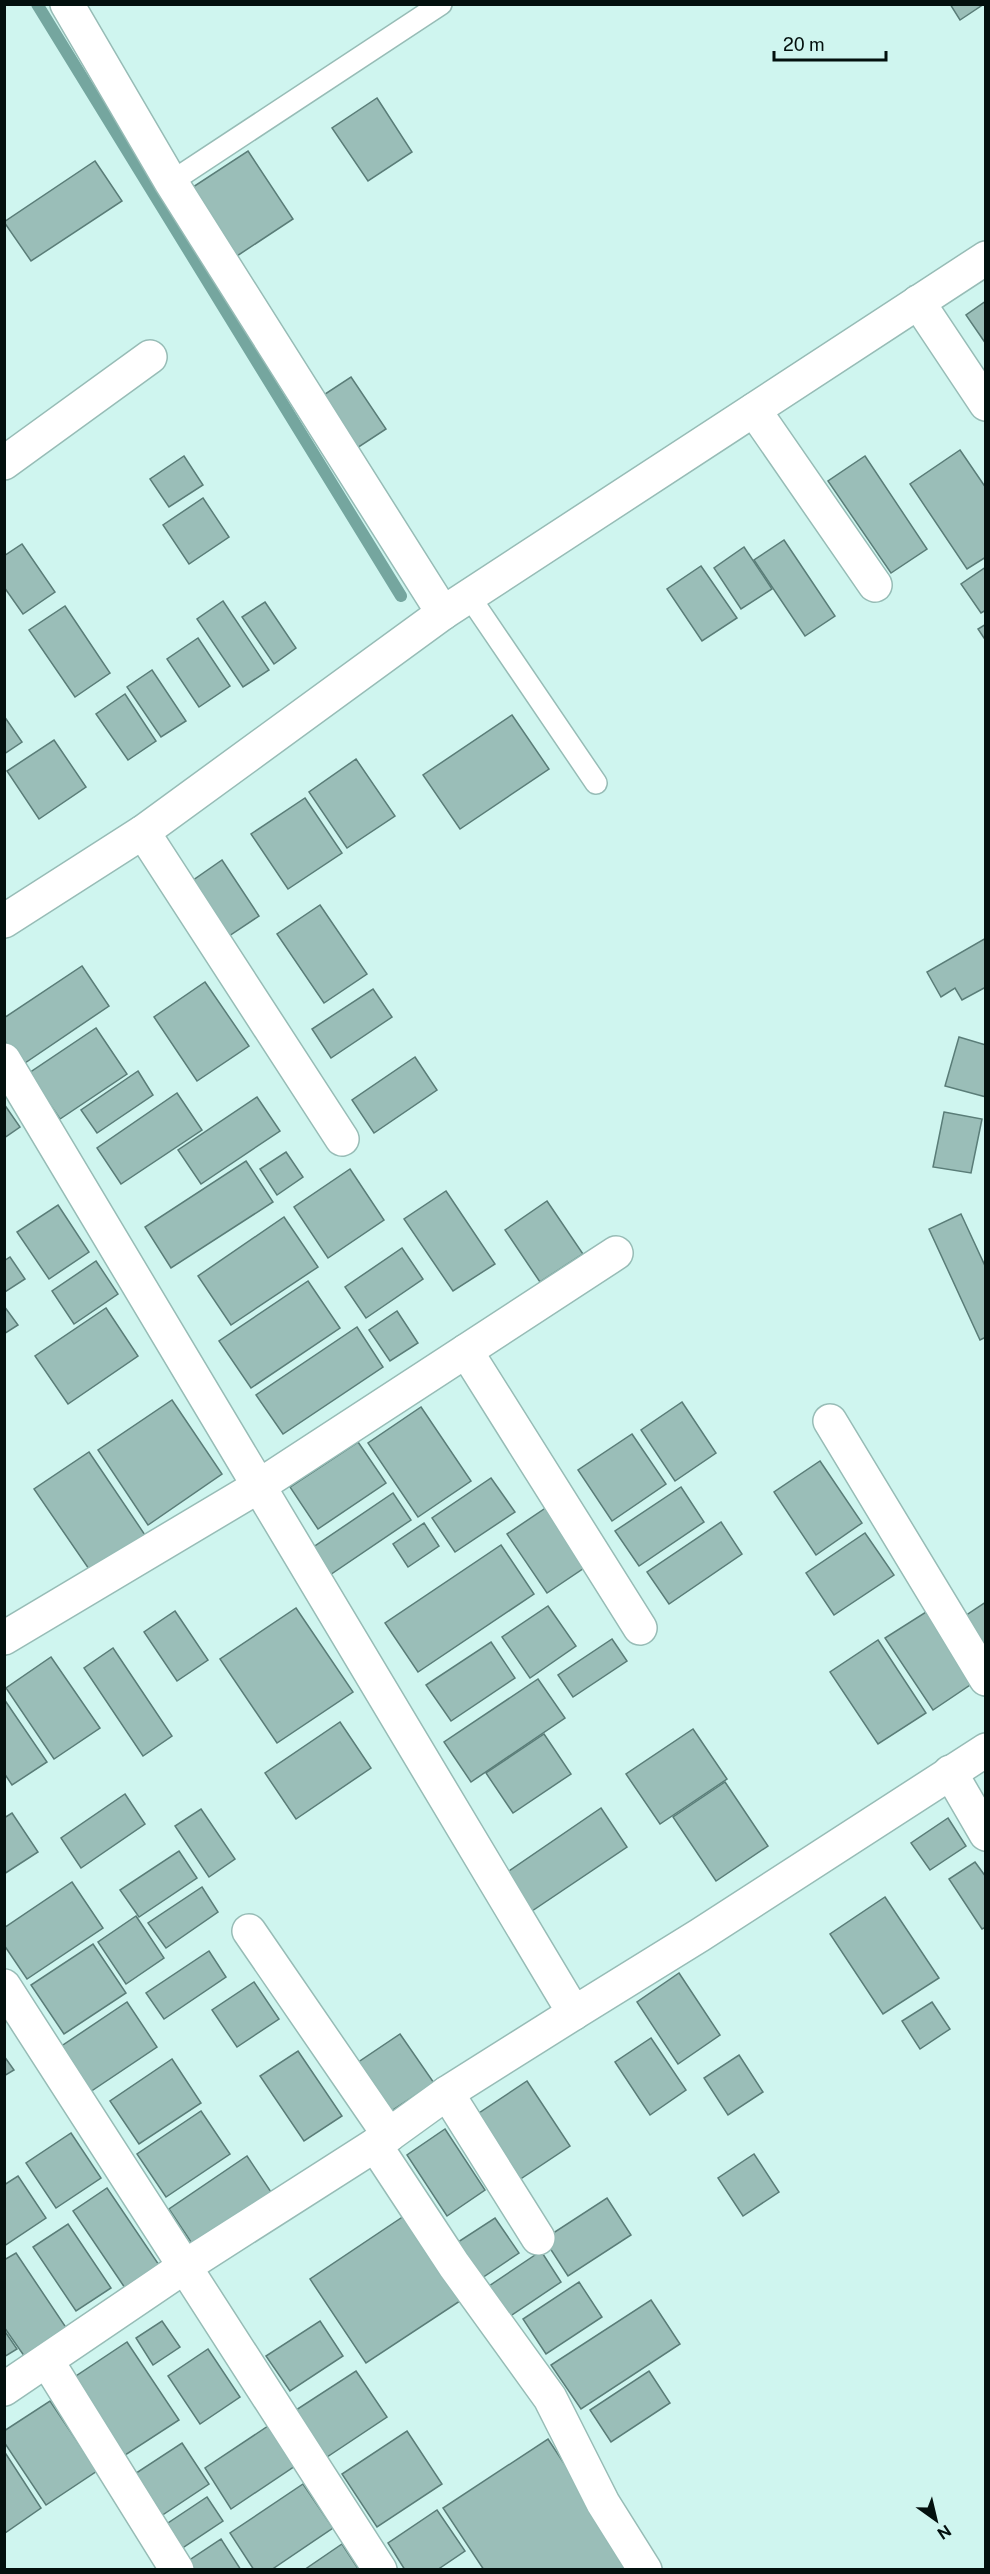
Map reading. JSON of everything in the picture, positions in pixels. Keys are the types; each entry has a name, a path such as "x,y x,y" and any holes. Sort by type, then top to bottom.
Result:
{"street":[{"path":"69,6 171,182 456,604"},
{"path":"4,921 143,832 456,604 986,258"},
{"path":"918,302 986,404"},
{"path":"4,463 150,357"},
{"path":"754,410 875,585"},
{"path":"143,832 342,1139"},
{"path":"4,1060 574,2013"},
{"path":"4,1638 259,1486 616,1253"},
{"path":"466,1350 640,1628"},
{"path":"830,1421 986,1679"},
{"path":"4,2389 184,2267 382,2140 447,2093 691,1941 986,1750"},
{"path":"950,1772 986,1834"},
{"path":"249,1931 382,2140 454,2265 549,2398 603,2503 645,2570"},
{"path":"4,1986 380,2570"},
{"path":"447,2093 538,2238"},
{"path":"47,2361 177,2570"}],"lane":[{"path":"171,182 441,4"},
{"path":"456,604 596,783"}],"building":[{"path":"950,4 984,4 960,20"},
{"path":"377,98 412,152 368,181 332,128"},
{"path":"248,151 293,219 237,256 193,187"},
{"path":"95,161 122,201 31,261 4,222"},
{"path":"986,301 986,344 966,315"},
{"path":"351,377 386,429 351,452 316,400"},
{"path":"960,450 986,488 986,557 967,569 910,484"},
{"path":"184,456 203,485 169,507 150,479"},
{"path":"865,456 927,549 891,573 828,481"},
{"path":"203,498 229,537 189,564 163,525"},
{"path":"784,540 835,616 805,636 754,560"},
{"path":"22,544 55,592 23,614 4,587 4,556"},
{"path":"744,547 772,589 741,609 714,568"},
{"path":"701,566 737,618 702,641 667,589"},
{"path":"986,567 986,610 981,613 961,584"},
{"path":"223,601 269,670 243,687 197,619"},
{"path":"265,602 296,648 274,664 242,617"},
{"path":"65,606 110,673 75,697 29,630"},
{"path":"986,624 986,641 978,629"},
{"path":"198,638 230,686 199,707 167,659"},
{"path":"152,670 186,721 161,737 127,687"},
{"path":"125,694 156,741 128,760 96,714"},
{"path":"512,715 549,769 460,829 423,775"},
{"path":"4,716 22,742 4,754"},
{"path":"54,740 86,787 39,819 7,771"},
{"path":"356,759 395,816 347,848 309,792"},
{"path":"305,798 342,853 288,889 251,834"},
{"path":"222,860 259,916 226,938 189,883"},
{"path":"320,905 367,974 324,1003 277,934"},
{"path":"986,938 986,987 962,1000 955,988 941,997 927,972"},
{"path":"82,966 109,1006 22,1065 4,1040 4,1018"},
{"path":"205,982 249,1046 197,1081 154,1017"},
{"path":"373,989 392,1017 331,1058 312,1029"},
{"path":"96,1028 127,1074 60,1119 29,1073"},
{"path":"959,1037 986,1045 986,1097 945,1086"},
{"path":"415,1057 437,1090 374,1133 352,1100"},
{"path":"138,1071 153,1095 97,1133 81,1110"},
{"path":"177,1093 202,1130 121,1184 97,1148"},
{"path":"257,1097 280,1131 201,1184 178,1150"},
{"path":"4,1104 20,1127 4,1138"},
{"path":"944,1112 982,1119 971,1173 933,1167"},
{"path":"286,1152 303,1177 277,1195 260,1169"},
{"path":"246,1161 273,1202 171,1268 145,1227"},
{"path":"350,1169 384,1220 328,1258 294,1207"},
{"path":"446,1191 495,1264 453,1291 404,1219"},
{"path":"547,1201 583,1254 540,1282 505,1230"},
{"path":"58,1205 89,1252 49,1279 17,1232"},
{"path":"961,1214 986,1268 986,1337 980,1340 929,1229"},
{"path":"284,1217 318,1267 231,1325 198,1276"},
{"path":"402,1248 423,1279 366,1318 345,1287"},
{"path":"10,1257 25,1279 5,1292 4,1261"},
{"path":"96,1261 118,1294 74,1324 52,1291"},
{"path":"308,1281 340,1328 251,1388 219,1341"},
{"path":"4,1306 18,1325 4,1334"},
{"path":"106,1308 138,1356 68,1404 35,1356"},
{"path":"397,1311 418,1343 390,1361 369,1330"},
{"path":"357,1327 383,1367 283,1434 256,1395"},
{"path":"172,1400 222,1474 148,1525 98,1450"},
{"path":"682,1402 716,1453 675,1481 641,1430"},
{"path":"421,1407 471,1481 418,1517 368,1443"},
{"path":"632,1434 666,1484 612,1521 578,1470"},
{"path":"358,1442 386,1483 318,1529 290,1487"},
{"path":"89,1452 145,1535 91,1572 34,1489"},
{"path":"820,1461 862,1523 816,1555 774,1492"},
{"path":"491,1478 515,1512 455,1552 432,1518"},
{"path":"681,1487 704,1522 639,1566 615,1531"},
{"path":"393,1493 411,1520 324,1579 306,1552"},
{"path":"550,1505 590,1564 547,1593 507,1534"},
{"path":"721,1522 742,1554 669,1604 647,1572"},
{"path":"424,1523 439,1546 408,1567 393,1544"},
{"path":"865,1533 894,1575 834,1615 806,1573"},
{"path":"501,1545 534,1594 418,1672 385,1623"},
{"path":"986,1602 986,1673 953,1624"},
{"path":"548,1606 576,1646 530,1678 502,1637"},
{"path":"296,1608 353,1692 277,1743 220,1659"},
{"path":"175,1611 208,1660 177,1681 144,1632"},
{"path":"926,1612 973,1683 933,1710 885,1638"},
{"path":"612,1639 627,1661 573,1697 558,1675"},
{"path":"878,1640 926,1713 878,1744 830,1672"},
{"path":"491,1642 515,1678 451,1721 426,1685"},
{"path":"113,1648 172,1736 143,1756 84,1668"},
{"path":"51,1657 100,1728 54,1759 6,1688"},
{"path":"538,1679 565,1718 471,1782 444,1742"},
{"path":"4,1699 47,1762 12,1785 4,1773"},
{"path":"340,1722 371,1768 296,1819 265,1773"},
{"path":"693,1729 727,1779 660,1824 626,1774"},
{"path":"544,1734 571,1774 513,1813 486,1773"},
{"path":"725,1782 768,1846 716,1881 673,1817"},
{"path":"125,1794 145,1824 81,1868 61,1838"},
{"path":"601,1808 627,1847 529,1913 503,1875"},
{"path":"201,1809 235,1859 209,1877 175,1826"},
{"path":"12,1813 38,1852 4,1874 4,1818"},
{"path":"948,1818 966,1846 930,1870 911,1843"},
{"path":"179,1851 197,1878 139,1917 120,1890"},
{"path":"975,1862 986,1877 986,1927 982,1929 949,1879"},
{"path":"72,1882 103,1928 27,1979 4,1945 4,1928"},
{"path":"202,1887 218,1912 166,1948 148,1923"},
{"path":"885,1897 939,1978 883,2014 830,1934"},
{"path":"136,1916 164,1958 126,1984 98,1942"},
{"path":"93,1944 126,1993 64,2034 31,1985"},
{"path":"209,1951 226,1977 164,2019 146,1993"},
{"path":"679,1973 720,2035 678,2064 637,2002"},
{"path":"254,1982 279,2019 237,2047 212,2010"},
{"path":"127,2002 157,2047 90,2092 60,2047"},
{"path":"932,2002 950,2029 920,2049 902,2021"},
{"path":"400,2034 434,2083 387,2114 354,2065"},
{"path":"651,2038 686,2090 650,2115 615,2062"},
{"path":"298,2051 342,2116 304,2141 260,2076"},
{"path":"739,2055 763,2092 728,2115 704,2078"},
{"path":"4,2056 14,2070 4,2076"},
{"path":"172,2059 201,2103 139,2144 110,2101"},
{"path":"527,2081 570,2146 516,2182 473,2117"},
{"path":"201,2111 230,2154 166,2197 137,2154"},
{"path":"445,2129 485,2190 447,2216 407,2155"},
{"path":"71,2133 101,2178 56,2208 26,2163"},
{"path":"754,2154 779,2192 743,2216 718,2178"},
{"path":"247,2156 271,2192 193,2245 169,2209"},
{"path":"18,2176 46,2218 4,2246 4,2185"},
{"path":"107,2188 159,2265 125,2288 73,2211"},
{"path":"607,2198 631,2235 568,2276 544,2239"},
{"path":"404,2216 460,2301 366,2363 310,2279"},
{"path":"495,2218 519,2253 479,2280 455,2244"},
{"path":"68,2224 111,2288 76,2311 33,2247"},
{"path":"541,2251 561,2282 503,2321 483,2290"},
{"path":"16,2253 69,2332 27,2360 4,2327 4,2260"},
{"path":"579,2282 602,2317 546,2354 523,2319"},
{"path":"651,2300 680,2344 581,2409 551,2365"},
{"path":"162,2321 180,2347 153,2365 136,2338"},
{"path":"320,2321 343,2356 290,2391 266,2356"},
{"path":"4,2330 17,2349 4,2357"},
{"path":"127,2342 179,2420 116,2461 64,2384"},
{"path":"208,2349 240,2397 200,2424 168,2376"},
{"path":"356,2371 387,2417 327,2457 296,2410"},
{"path":"649,2371 670,2403 611,2442 590,2410"},
{"path":"50,2401 97,2471 46,2505 4,2442 4,2431"},
{"path":"271,2424 298,2464 231,2509 205,2468"},
{"path":"407,2431 442,2484 377,2527 342,2474"},
{"path":"548,2439 634,2570 484,2570 443,2508"},
{"path":"182,2443 209,2484 152,2522 124,2481"},
{"path":"4,2451 41,2508 5,2533 4,2532"},
{"path":"303,2484 333,2528 271,2570 254,2570 230,2533"},
{"path":"207,2497 223,2521 172,2555 156,2531"},
{"path":"437,2510 465,2551 437,2570 405,2570 388,2543"},
{"path":"221,2539 241,2570 189,2570 185,2563"},
{"path":"342,2544 359,2570 304,2570"}],"waterway":[{"path":"37,4 401,596"}]}
